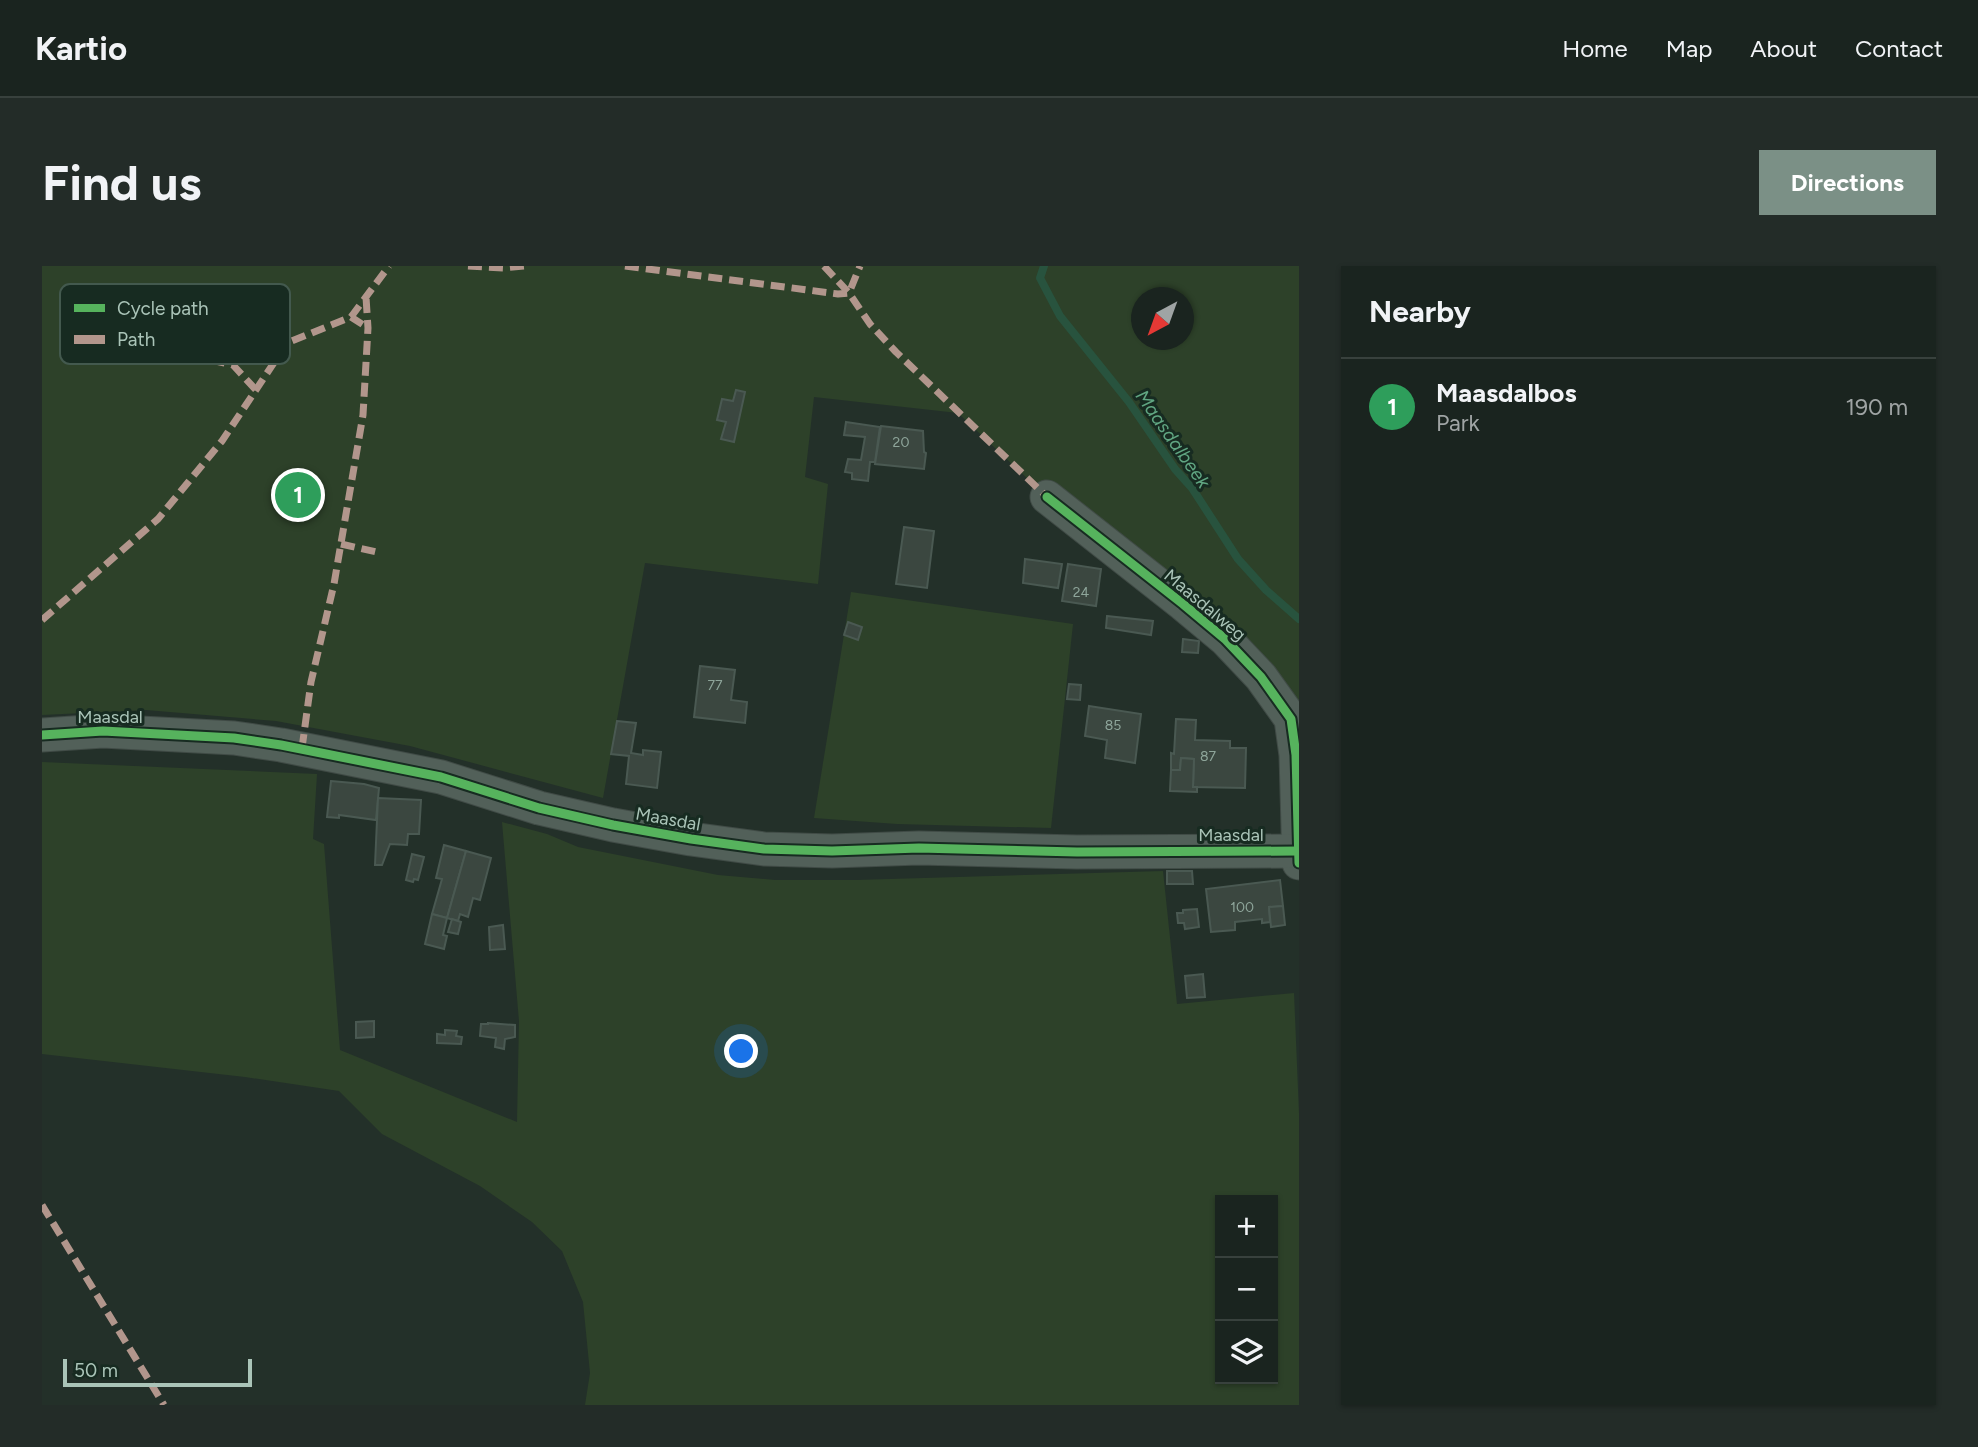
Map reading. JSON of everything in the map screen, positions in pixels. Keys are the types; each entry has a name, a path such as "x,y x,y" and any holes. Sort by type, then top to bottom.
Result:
{"street":[{"name":"Maasdalweg","path":"1047,498 1225,639 1261,677 1291,719 1296,755 1298,855"},
{"name":"Maasdal","path":"42,734 103,731 148,733 234,738 281,745 441,777 539,808 613,825 764,849 832,851 919,848 1298,855"}],"green space":[{"path":"42,266 1299,266 1299,718 1047,497 958,413 814,397 805,477 828,484 818,584 645,563 603,798 410,746 276,721 146,710 42,715"},
{"path":"851,592 1073,624 1051,828 897,824 814,818"},
{"path":"42,762 317,774 313,839 324,844 340,1050 517,1122 519,1021 502,822 547,834 578,847 718,875 775,880 1163,871 1177,1004 1294,993 1299,1113 1299,1405 585,1405 590,1373 583,1302 562,1251 532,1222 480,1186 382,1134 339,1091 245,1077 42,1054"}],"building":[{"path":"736,390 745,392 734,442 721,439 726,422 717,420 722,399 733,401"},
{"path":"846,422 880,427 875,462 870,462 868,481 852,479 852,473 845,472 848,459 861,460 865,437 844,435"},
{"path":"881,426 923,431 926,453 924,469 875,464"},
{"path":"904,527 934,531 927,588 896,584"},
{"path":"1025,559 1062,564 1058,588 1023,583"},
{"path":"1068,564 1101,569 1096,606 1062,601"},
{"path":"1107,616 1153,621 1151,635 1106,628"},
{"path":"848,622 862,627 858,640 844,635"},
{"path":"1183,639 1199,641 1198,653 1182,652"},
{"path":"700,666 735,670 731,700 747,702 745,723 694,717"},
{"path":"1069,684 1081,685 1080,700 1067,699"},
{"path":"1089,706 1141,714 1135,763 1105,758 1107,740 1085,736"},
{"path":"1176,719 1196,720 1195,740 1230,741 1230,748 1246,748 1245,788 1193,787 1194,759 1181,758 1180,770 1171,770"},
{"path":"617,721 636,723 631,753 643,755 643,750 661,752 657,788 626,784 629,756 611,754"},
{"path":"1181,758 1194,759 1193,787 1197,787 1197,792 1170,791 1171,770 1180,770"},
{"path":"331,781 379,788 376,820 339,815 339,818 327,817"},
{"path":"378,798 421,800 419,834 408,834 407,845 390,844 382,865 375,865"},
{"path":"444,845 466,851 447,918 432,914 442,879 436,878"},
{"path":"466,851 491,858 480,900 473,898 468,917 460,914 458,921 447,918"},
{"path":"412,854 424,857 418,880 414,879 413,882 406,880"},
{"path":"1167,871 1192,871 1193,884 1167,884"},
{"path":"1280,880 1283,906 1269,907 1270,922 1262,923 1262,919 1235,922 1235,930 1211,932 1206,889"},
{"path":"1283,906 1285,925 1271,927 1269,907"},
{"path":"1197,909 1199,927 1185,929 1184,923 1178,923 1177,913"},
{"path":"432,914 447,918 443,935 447,936 444,949 425,944"},
{"path":"452,919 461,922 458,934 448,932"},
{"path":"503,925 505,949 490,950 489,927"},
{"path":"1203,974 1205,997 1187,998 1185,976"},
{"path":"374,1021 374,1037 356,1038 356,1022"},
{"path":"481,1024 515,1025 515,1037 505,1039 504,1049 495,1047 496,1038 480,1036"},
{"path":"445,1030 457,1031 456,1036 462,1037 461,1044 437,1043 437,1034 445,1035"}],"waterway":[{"name":"Maasdalbeek","path":"1044,266 1040,278 1060,316 1129,402 1175,469 1192,488 1238,559 1266,590 1299,619"}],"marked path":[{"path":"351,317 389,266"},
{"path":"468,266 524,266"},
{"path":"625,266 838,294 849,293 860,266"},
{"path":"824,266 896,352 1047,497"},
{"path":"302,748 311,682 334,584 363,415 368,328 366,297"},
{"path":"290,342 351,317 368,328"},
{"path":"229,364 233,365 256,390"},
{"path":"42,620 158,519 222,441 273,364"},
{"path":"341,544 381,553"},
{"path":"42,1205 164,1405"}],"cycle path":[{"path":"1047,497 1225,639 1261,677 1291,719 1296,755 1299,863"},
{"path":"42,735 103,731 234,738 281,745 441,777 539,808 613,825 764,849 1299,851"}],"place":[{"name":"Maasdalbos","path":"298,495"}]}
